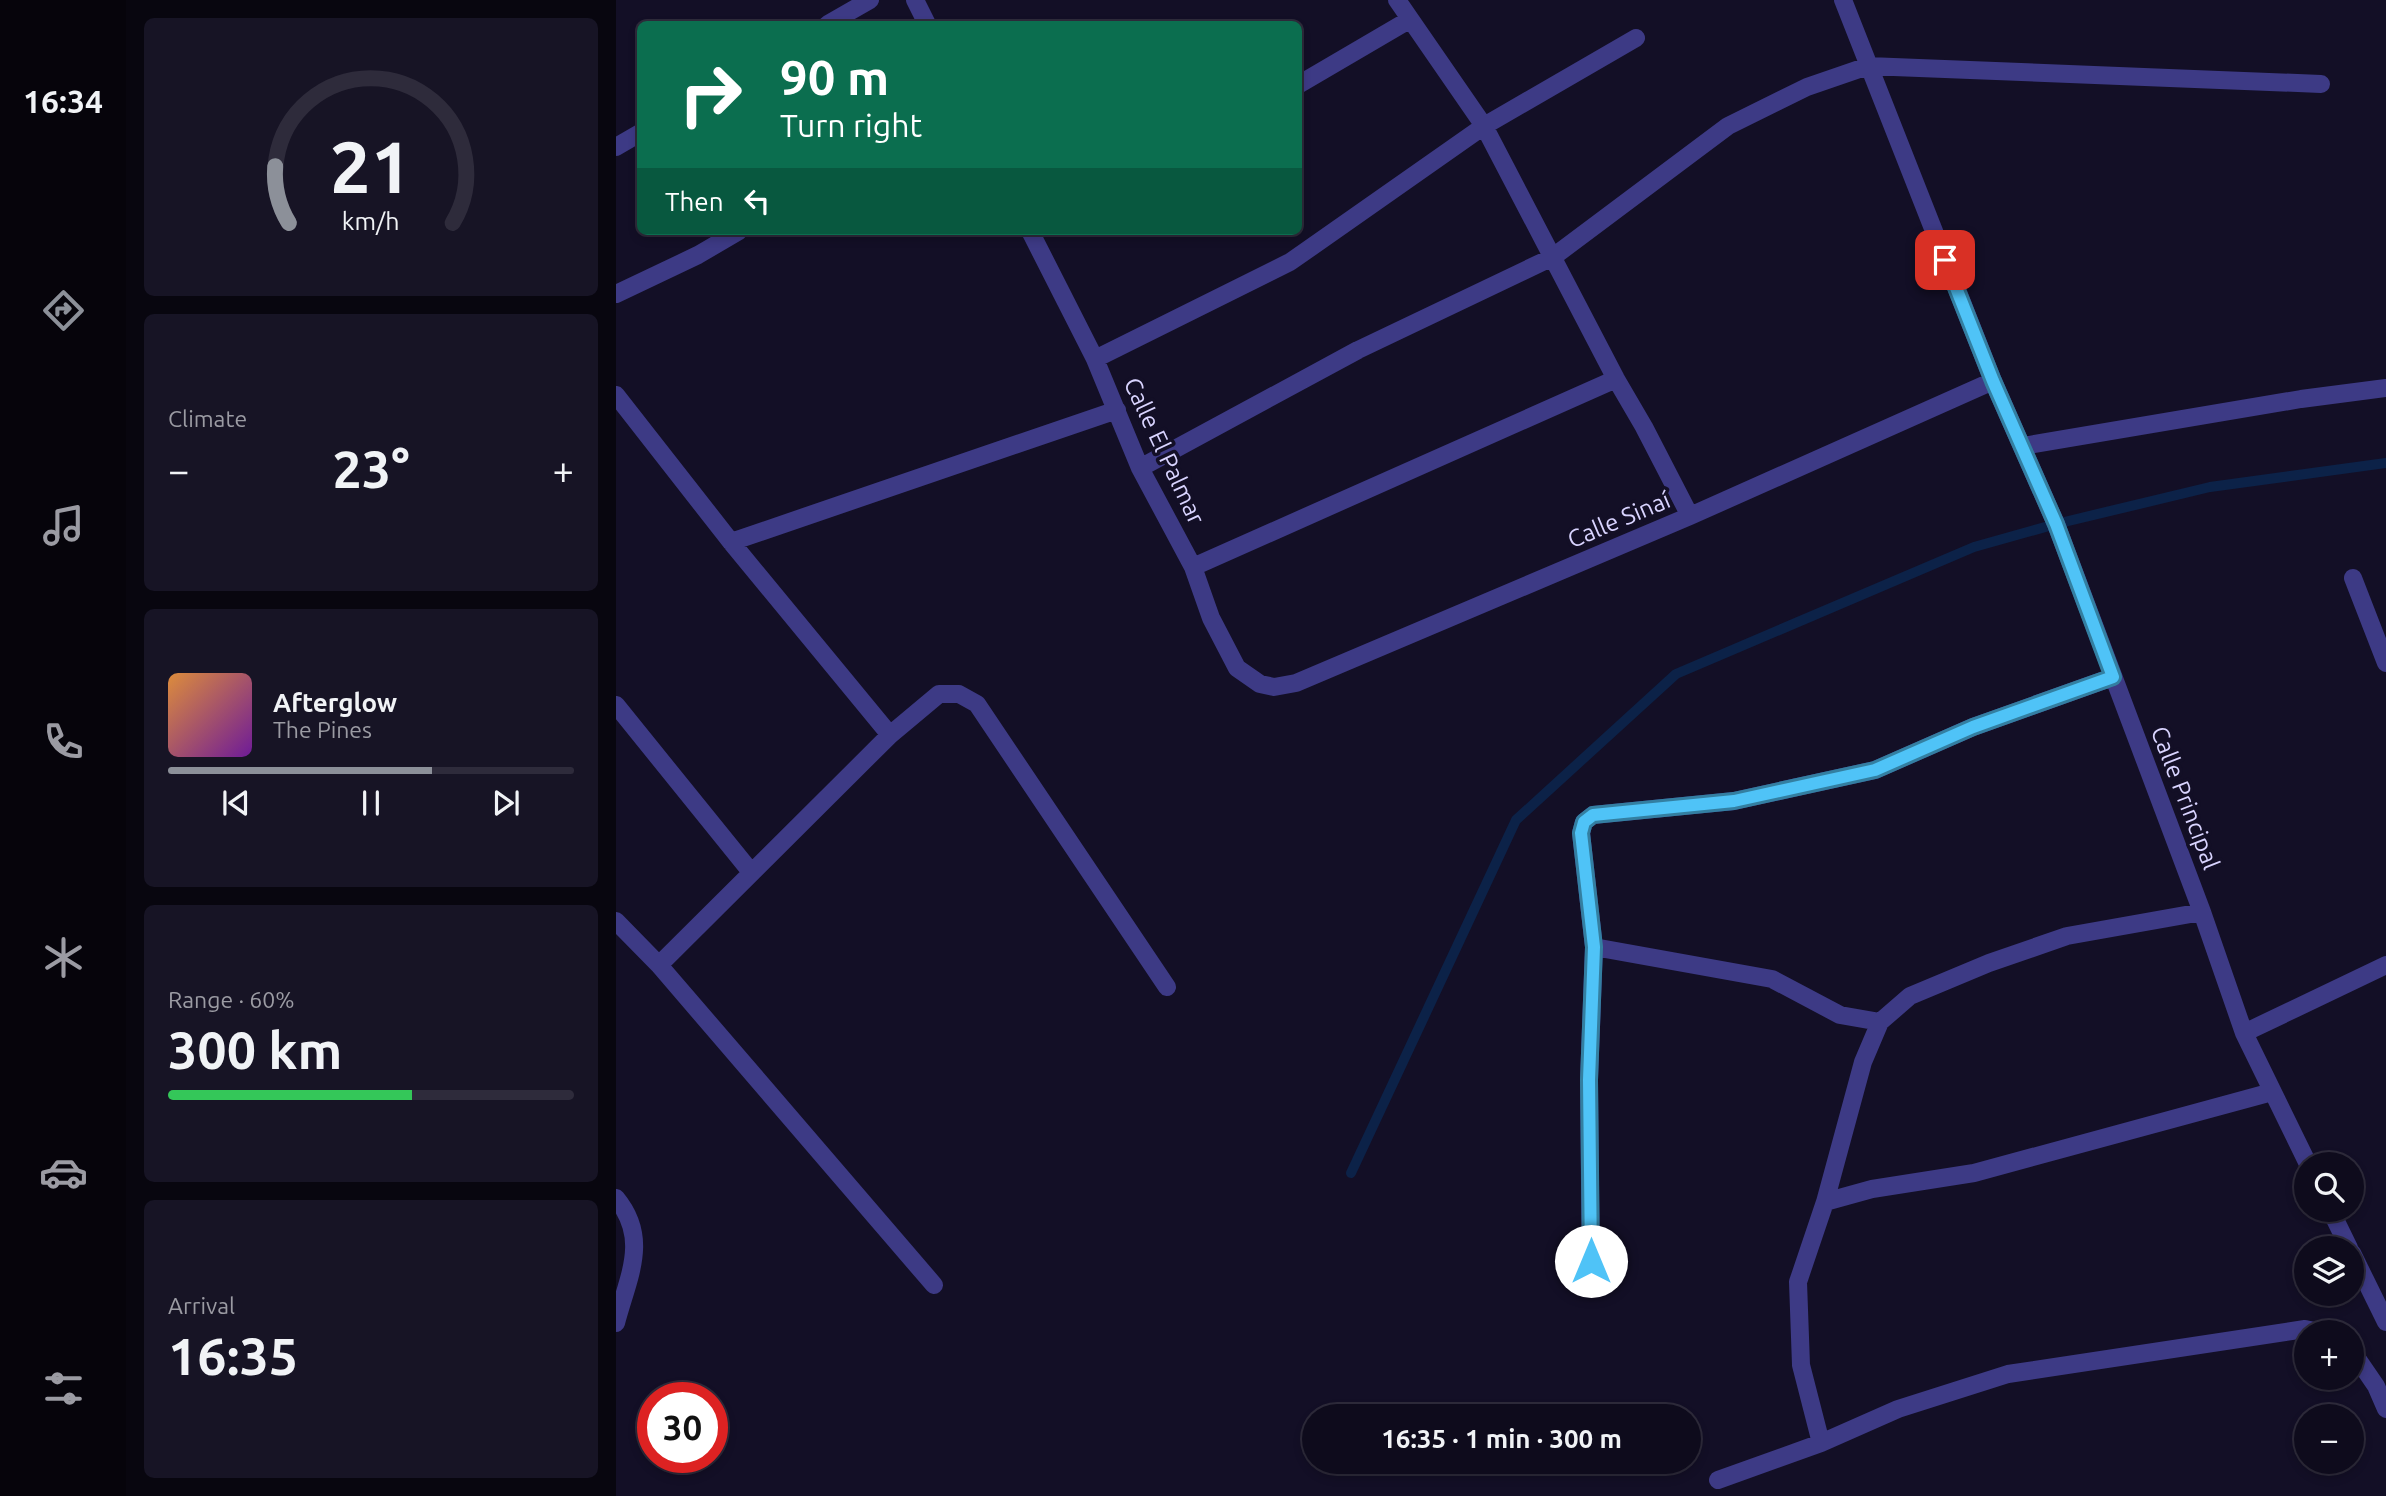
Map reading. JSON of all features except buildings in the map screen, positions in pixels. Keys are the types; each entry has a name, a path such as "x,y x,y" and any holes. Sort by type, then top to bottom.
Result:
{"street":[{"path":"833,21 870,0"},
{"path":"915,0 926,21"},
{"path":"1397,0 1484,126 1690,516"},
{"name":"Calle Principal","path":"1843,0 1993,381 2056,524 2202,912 2244,1033 2302,1152"},
{"path":"1302,83 1409,20"},
{"path":"1094,359 1290,262 1484,126 1636,38"},
{"path":"1140,468 1358,350 1553,257 1728,127 1807,87 1868,66 2321,83"},
{"path":"616,147 637,135"},
{"path":"616,294 698,255 732,235"},
{"name":"Calle El Palmar","path":"1035,235 1117,410 1140,468 1193,567 1211,618 1237,668 1259,684"},
{"path":"1193,567 1616,379"},
{"name":"Calle Sinaí","path":"1259,684 1274,687 1296,683 1690,516 1993,381"},
{"path":"2023,446 2301,399 2386,388"},
{"path":"616,395 731,542 890,735"},
{"path":"731,542 1117,410"},
{"path":"2353,578 2386,663"},
{"path":"1591,1287 1589,1080 1594,947 1581,833 1584,822 1593,815 1734,801 1875,770 1973,727 2113,677"},
{"path":"659,965 890,735 939,694 959,694 977,704 1167,987"},
{"path":"616,705 751,872"},
{"path":"1821,1444 1801,1365 1798,1282 1825,1202 1863,1062 1880,1022 1910,996 2002,958 2067,936 2202,912"},
{"path":"616,921 659,965 934,1285"},
{"path":"1594,947 1772,979 1840,1015 1880,1022"},
{"path":"2244,1033 2386,965"},
{"path":"1825,1202 1872,1189 1974,1173 2272,1092"},
{"path":"616,1198 633,1224 636,1247 616,1323"},
{"path":"2364,1277 2386,1322"},
{"path":"1718,1480 1821,1444 1898,1409 2008,1374 2294,1331"},
{"path":"2364,1368 2376,1385 2386,1409"}],"waterway":[{"path":"1351,1173 1516,820 1676,674 1974,547 2210,487 2386,463"}],"route":[{"path":"1591,1261 1589,1080 1594,947 1581,833 1584,822 1593,815 1734,801 1875,770 1973,727 2113,677 2056,524 1993,381 1945,260"}]}
